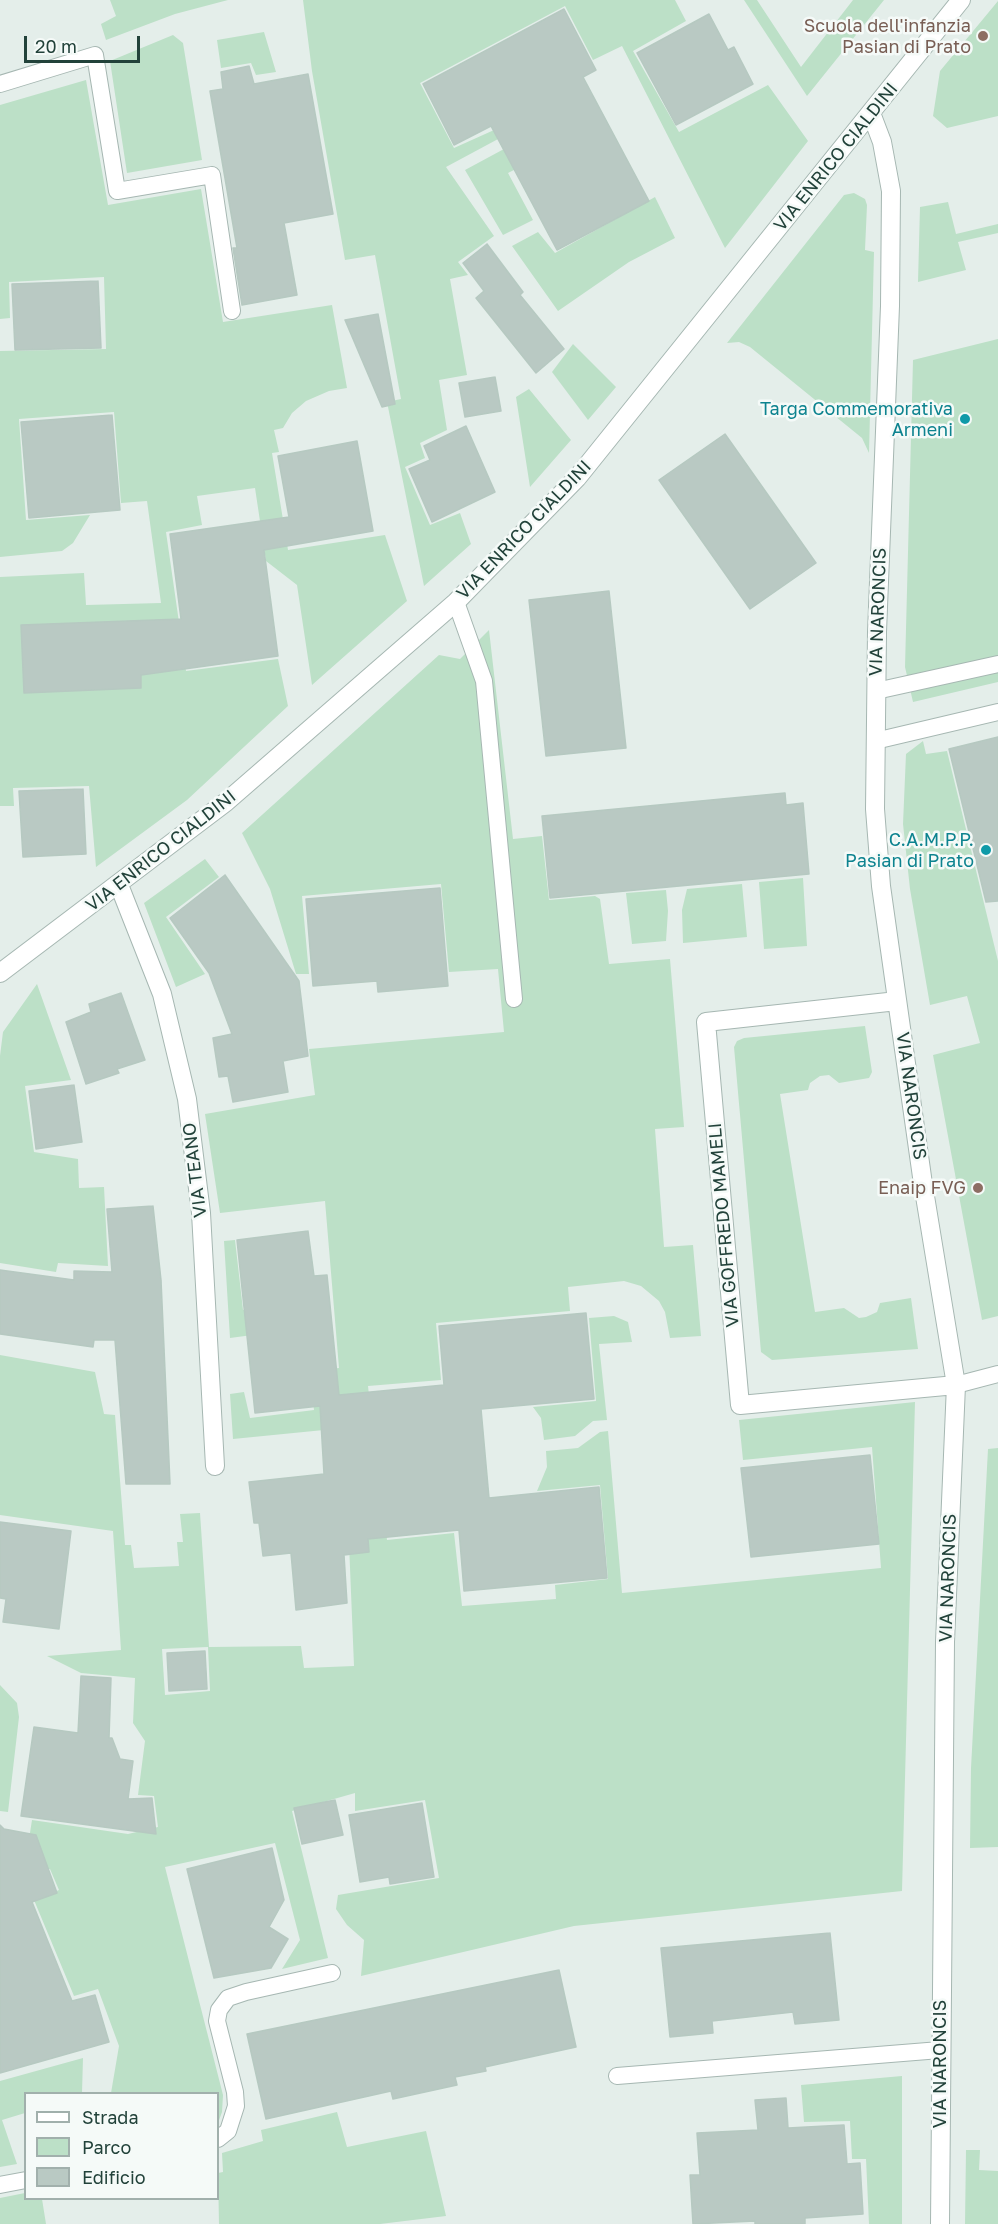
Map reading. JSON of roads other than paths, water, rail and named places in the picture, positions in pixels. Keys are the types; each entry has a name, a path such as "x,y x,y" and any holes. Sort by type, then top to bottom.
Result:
{"street":[{"name":"VIA ENRICO CIALDINI","path":"0,973 226,802 456,602 577,478 961,0"},
{"name":"VIA NARONCIS","path":"871,113 882,142 891,191 890,306 876,691 875,809 881,886 897,1001 923,1184 956,1385 945,1642 940,2224"},
{"name":"VIA TEANO","path":"119,885 162,994 187,1099 201,1213 215,1466"},
{"name":"VIA GOFFREDO MAMELI","path":"897,1001 706,1022 740,1405 956,1385"}],"lane":[{"path":"0,84 95,55 117,191 212,175 232,311"},
{"path":"456,602 484,681 514,999"},
{"path":"876,691 998,664"},
{"path":"875,741 998,712"},
{"path":"956,1385 998,1374"},
{"path":"219,2138 228,2131 236,2106 235,2092 217,2021 219,2010 228,1998 246,1992 332,1973"},
{"path":"617,2076 940,2050"},
{"path":"0,2185 24,2180"}],"place":[{"name":"Scuola dell'infanzia Pasian di Prato","path":"983,36"},
{"name":"Targa Commemorativa Armeni","path":"965,419"},
{"name":"C.A.M.P.P. Pasian di Prato","path":"986,850"},
{"name":"Enaip FVG","path":"978,1188"}]}
